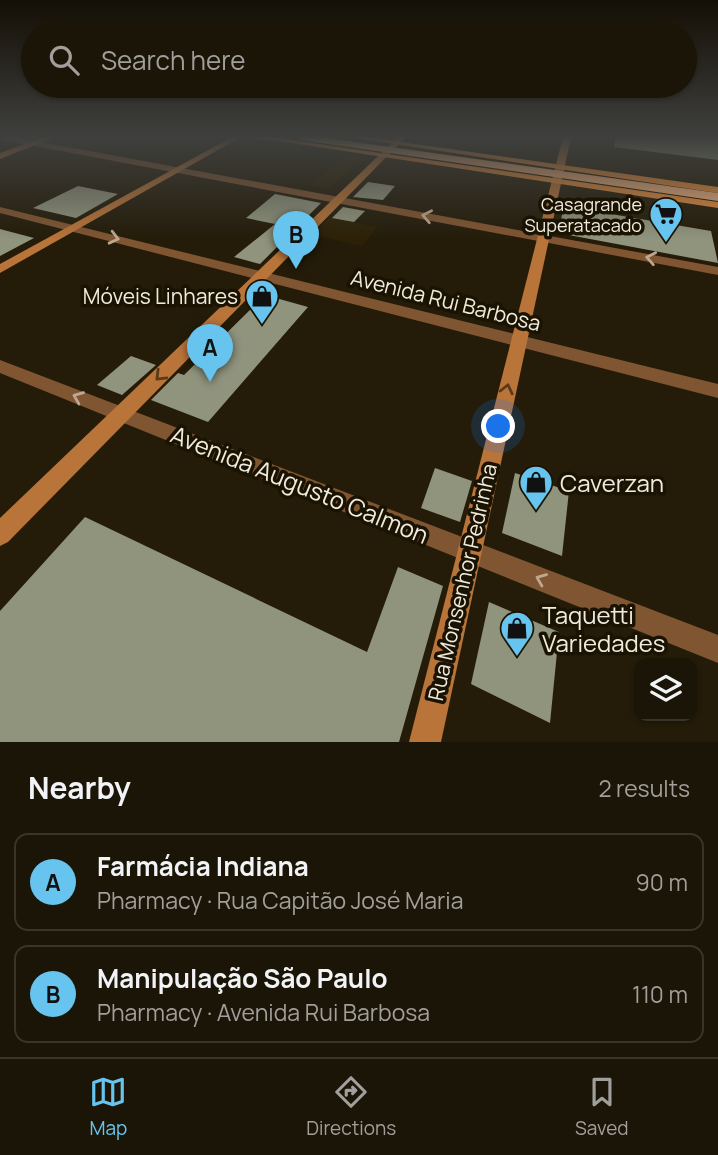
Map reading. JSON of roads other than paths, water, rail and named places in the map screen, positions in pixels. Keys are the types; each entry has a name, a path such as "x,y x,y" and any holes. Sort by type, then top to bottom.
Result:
{"highway":[{"path":"544,172 718,193"},
{"path":"685,185 718,193"}],"main road":[{"path":"0,268 173,172"},
{"path":"0,534 366,172"},
{"path":"558,174 685,185"},
{"path":"558,174 718,205"},
{"name":"Rua Monsenhor Pedrinha","path":"425,742 558,174"}],"street":[{"path":"192,172 718,271"},
{"name":"Avenida Rui Barbosa","path":"0,210 718,391"},
{"name":"Avenida Augusto Calmon","path":"0,366 718,649"}],"place":[{"name":"Casagrande Superatacado","path":"666,244"},
{"name":"Manipulação São Paulo","path":"296,269"},
{"name":"Móveis Linhares","path":"262,326"},
{"name":"Farmácia Indiana","path":"210,382"},
{"name":"Caverzan","path":"536,512"},
{"name":"Taquetti Variedades","path":"517,658"}]}
